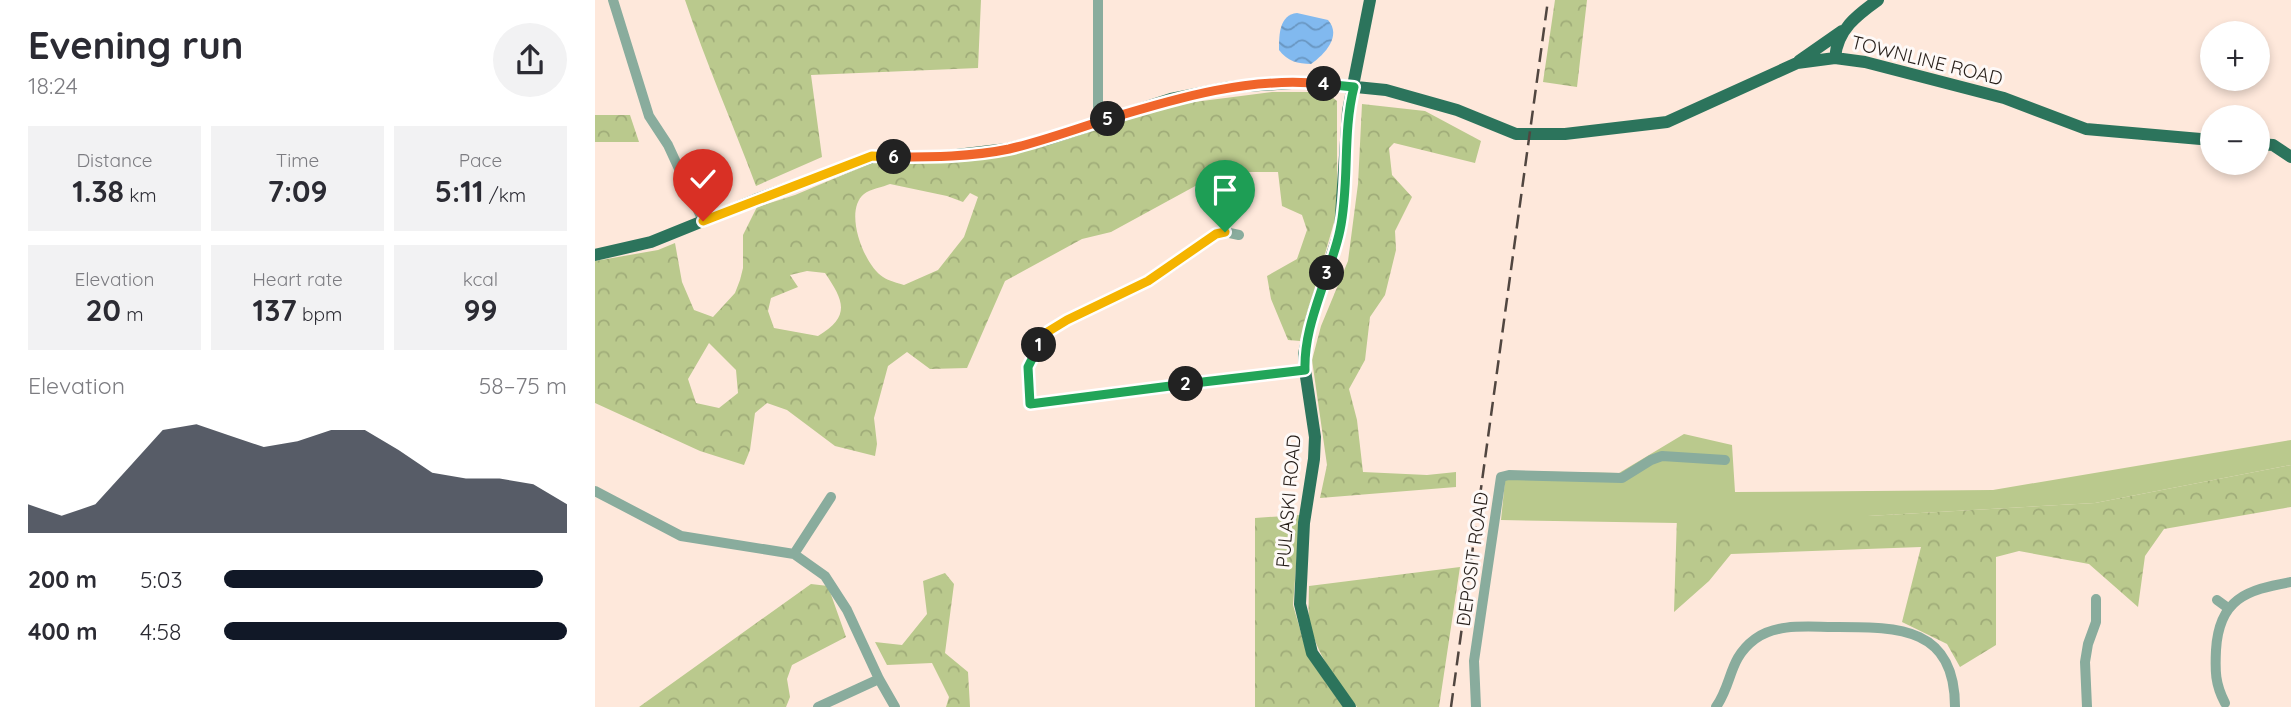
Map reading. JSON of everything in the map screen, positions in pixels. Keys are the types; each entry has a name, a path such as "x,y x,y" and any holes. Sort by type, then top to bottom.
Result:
{"main road":[{"name":"PULASKI ROAD","path":"1350,707 1312,653 1300,604 1304,523 1315,437 1304,354 1312,317 1340,230 1348,111 1370,0"},
{"path":"1797,63 1845,29 1878,0"},
{"path":"1835,58 1837,42 1845,29"},
{"name":"TOWNLINE ROAD","path":"595,255 651,242 872,156 940,157 1007,149 1045,140 1171,100 1231,87 1306,82 1386,90 1457,110 1516,134 1566,134 1667,122 1797,63 1835,58 1901,71 2004,98 2086,129 2200,139"},
{"path":"2270,145 2291,157"}],"street":[{"path":"614,0 646,108 669,145 703,221"},
{"path":"1098,0 1098,122"},
{"path":"1239,235 1225,232 1216,234 1148,281 1049,331 1036,349 1028,367 1030,404 1305,370"},
{"name":"DEPOSIT ROAD","path":"1476,707 1474,661 1501,477 1622,478 1651,460 1663,456 1725,460"},
{"path":"595,491 681,536 794,554 825,576 847,610 895,707"},
{"path":"794,554 831,496"},
{"path":"2225,703 2217,687 2216,660 2217,640 2228,608 2252,591 2291,582"},
{"path":"2087,707 2085,662 2096,622 2097,598"},
{"path":"2217,600 2228,608"},
{"path":"1716,707 1725,691 1734,662 1743,649 1757,638 1785,628 1818,627 1894,628 1910,632 1927,642 1942,656 1951,672 1955,707"},
{"path":"818,707 879,679"}],"green space":[{"path":"685,0 981,0 978,68 811,75 822,157 756,186"},
{"path":"1555,0 1587,0 1577,87 1543,82"},
{"path":"1272,92 1326,92 1337,101 1337,212 1300,341 1288,340 1271,299 1267,276 1297,259 1307,230 1302,215 1282,206 1278,172 1221,172 1111,232 1082,239 1005,281 967,368 930,369 907,352 888,366 874,418 877,444 875,456 835,446 787,410 767,403 755,413 750,450 744,465 700,451 595,403 595,261 658,250 675,243 682,282 694,310 713,317 735,293 743,268 743,235 757,207 795,195 876,161 992,155 1171,105","holes":["890,184 963,202 970,193 978,197 964,237 938,270 904,285 885,278 876,271 863,250 856,225 855,212 864,194","807,271 825,273 837,292 840,315 829,329 818,336 774,328 768,311 771,298 798,287 790,275","709,343 736,370 738,393 719,408 696,403 688,379"]},
{"path":"1362,104 1425,111 1481,141 1475,163 1394,143 1389,148 1392,175 1412,197 1395,231 1396,250 1385,295 1370,317 1365,360 1349,389 1357,420 1363,472 1427,475 1456,472 1456,487 1320,498 1327,465 1312,360 1321,326 1348,261 1358,184"},
{"path":"595,115 630,115 639,142 595,142"},
{"path":"1684,434 1732,445 1735,492 1993,490 2291,440 2291,465 2095,503 1868,516 1677,516 1677,523 1501,520 1506,471 1619,473"},
{"path":"2291,465 2291,507 2164,529 2145,556 2138,607 2089,564 2019,551 1996,557 1996,645 1960,667 1947,644 1902,622 1921,547 1731,554 1709,581 1674,612 1677,516 1868,516 2095,503"},
{"path":"1300,515 1293,605 1308,657 1343,707 1255,707 1255,518"},
{"path":"1460,567 1439,707 1357,707 1335,677 1316,643 1309,619 1309,586"},
{"path":"945,573 954,584 945,653 968,672 970,707 946,707 949,697 932,663 887,665 875,642 902,645 927,614 923,581"},
{"path":"811,584 828,586 846,637 792,665 787,679 790,697 786,707 639,707"}],"water":[{"path":"1297,13 1328,20 1332,26 1330,44 1311,64 1293,61 1279,50 1283,22"}],"railway":[{"path":"1451,707 1548,0"}],"route":[{"path":"703,221 872,156 940,157 1007,149 1045,140 1171,100 1231,87 1306,82 1354,87 1345,140 1340,230 1307,336 1305,370 1030,404 1028,367 1036,349 1049,331 1148,281 1216,234 1225,232"}]}
